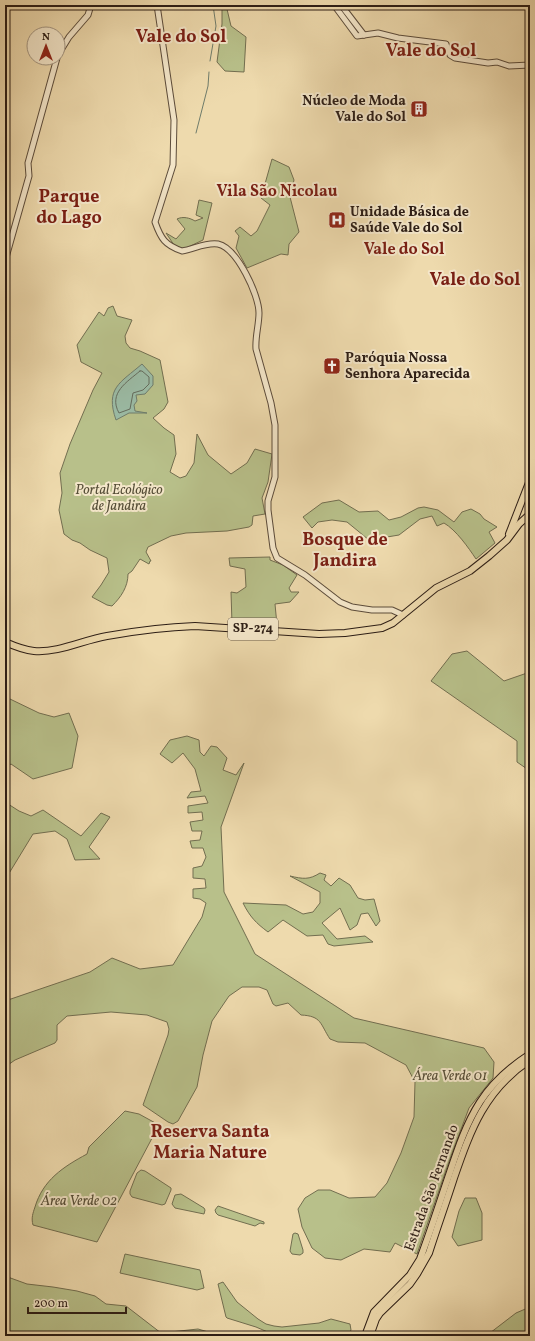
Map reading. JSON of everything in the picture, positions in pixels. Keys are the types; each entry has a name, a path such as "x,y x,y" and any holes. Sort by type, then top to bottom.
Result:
{"main road":[{"path":"507,540 517,512 527,494 530,480"},
{"path":"517,512 520,517 528,516"},
{"path":"507,540 519,524 528,516"},
{"name":"SP-274","path":"5,642 34,651 47,650 105,636 180,626 312,634 345,633 382,628 393,623 436,588 470,570 507,540"},
{"name":"Estrada São Fernando","path":"365,1336 374,1312 410,1275 420,1259 460,1142 480,1101 508,1070 530,1054"},
{"name":"Estrada São Fernando","path":"370,1336 376,1319 380,1313 410,1284 424,1264 466,1145 480,1112 510,1075 530,1060"}],"street":[{"path":"66,42 88,15 91,5"},
{"path":"157,5 174,120 174,136 173,166 155,222 163,240 174,248 182,251 213,244 219,244 227,248 233,254 255,294 260,312 255,343 275,425 275,477 268,501 268,510 273,548 277,558 305,575 340,602 352,607 372,610 392,610 403,615"},
{"path":"334,5 357,36 378,33 398,38 446,44 450,55 455,58 488,63 497,62 509,66 530,65"},
{"path":"341,5 364,35"},
{"path":"5,261 29,176 28,169 30,157 54,66"}],"green space":[{"path":"222,5 226,5 231,26 246,37 244,72 225,71 217,62 222,24"},
{"path":"272,159 289,167 294,180 290,197 299,232 289,244 288,255 281,254 247,268 236,248 239,236 235,231 240,227 251,236 257,231 270,205 261,198"},
{"path":"199,200 212,203 203,240 184,249 174,245 166,233 176,239 185,229 177,219 186,218 195,221 203,218 196,215"},
{"name":"Portal Ecológico de Jandira","path":"113,306 117,316 132,320 125,336 126,343 130,348 160,360 168,402 164,409 153,418 174,435 176,454 170,472 180,478 186,476 194,463 197,434 208,455 231,474 247,463 255,449 272,454 268,482 262,498 265,514 253,516 252,525 249,527 227,531 186,533 171,536 148,547 146,552 151,561 149,564 140,559 132,571 128,574 127,583 123,592 112,606 92,597 109,572 107,558 72,540 64,534 59,510 62,493 60,473 70,444 93,390 102,373 81,362 77,345 99,312 104,316 108,308"},
{"path":"339,500 359,512 378,511 389,520 401,517 418,508 424,507 438,510 454,522 462,512 471,509 497,527 489,532 495,543 476,559 466,544 453,530 444,523 437,526 432,516 420,519 399,535 369,540 347,522 332,520 318,522 312,528 303,517 322,503"},
{"path":"270,557 270,560 283,565 297,575 289,588 291,592 299,592 290,602 275,604 277,625 232,624 231,592 237,593 246,587 245,569 230,566 229,558"},
{"path":"467,651 504,681 530,672 530,771 517,762 517,741 431,681 452,654"},
{"path":"10,699 39,713 54,717 69,713 78,736 72,768 33,779 11,764 5,768 5,702"},
{"name":"Área Verde 01","path":"187,736 199,740 200,752 204,756 211,746 217,747 227,758 223,770 236,775 244,763 221,827 224,892 255,954 354,1018 484,1048 494,1062 493,1078 469,1108 417,1254 395,1243 390,1252 364,1249 341,1260 325,1258 312,1248 302,1227 298,1209 305,1198 318,1190 330,1190 349,1198 375,1197 387,1183 401,1153 414,1117 415,1082 406,1065 365,1043 338,1042 330,1039 317,1019 301,1015 288,1003 276,1006 273,1004 267,990 259,987 242,987 229,996 212,1021 203,1055 197,1087 178,1121 173,1124 143,1105 169,1029 167,1022 147,1015 111,1012 67,1016 57,1025 57,1040 55,1043 15,1060 5,1067 5,1001 90,972 112,958 140,969 173,965 202,917 206,903 200,899 193,898 193,889 206,888 205,879 193,878 193,868 202,866 206,857 203,848 192,848 190,841 200,840 202,831 192,831 190,822 203,820 202,812 188,813 188,806 208,803 205,796 187,798 191,792 201,791 195,769 183,753 172,763 160,754 170,740"},
{"path":"5,768 9,772 5,777"},
{"path":"5,802 19,811 31,816 43,810 81,836 101,813 110,817 89,847 100,859 75,860 67,839 55,831 33,834 8,875 5,876"},
{"path":"320,873 326,875 324,880 331,886 339,878 350,885 358,898 365,900 374,899 380,921 376,926 368,913 361,914 357,925 350,930 340,908 322,923 337,939 365,936 373,942 334,946 328,944 323,935 307,936 283,920 268,932 260,926 248,912 243,903 286,905 303,914 313,912 320,903 320,892 290,876 306,878"},
{"name":"Área Verde 02","path":"125,1111 139,1114 159,1125 97,1242 33,1225 33,1213 43,1189 62,1169 87,1154 89,1147"},
{"path":"141,1170 145,1171 171,1188 165,1204 162,1205 132,1197 130,1191 137,1173"},
{"path":"181,1194 204,1208 204,1214 175,1208 172,1204 175,1195"},
{"path":"465,1198 476,1198 482,1213 482,1240 458,1246 452,1237 459,1211"},
{"path":"218,1206 264,1222 264,1224 260,1223 255,1226 218,1215 215,1210"},
{"path":"293,1234 298,1234 303,1250 303,1253 300,1255 292,1254 290,1251"},
{"path":"125,1254 200,1270 204,1288 197,1290 120,1273"},
{"path":"5,1276 27,1284 77,1291 95,1296 106,1304 126,1306 161,1333 198,1329 222,1336 5,1336"},
{"path":"223,1282 237,1302 266,1324 282,1327 319,1323 331,1319 350,1324 351,1330 348,1336 277,1336 256,1327 227,1318 218,1284"},
{"path":"530,1307 530,1336 486,1336 516,1313"}],"water":[{"path":"142,364 153,376 153,385 145,394 136,395 137,401 134,405 135,411 147,413 129,413 116,420 112,400 114,393 121,382"}],"waterway":[{"path":"210,61 216,26 213,5"},
{"path":"196,133 208,86 209,72"}],"place":[{"name":"Núcleo de Moda Vale do Sol","path":"419,109"},
{"name":"Unidade Básica de Saúde Vale do Sol","path":"337,220"},
{"name":"Paróquia Nossa Senhora Aparecida","path":"332,366"}],"district":[{"name":"Vale do Sol","path":"181,37"},
{"name":"Vale do Sol","path":"431,51"},
{"name":"Vila São Nicolau","path":"277,192"},
{"name":"Parque do Lago","path":"69,207"},
{"name":"Vale do Sol","path":"404,250"},
{"name":"Vale do Sol","path":"475,280"},
{"name":"Bosque de Jandira","path":"345,550"},
{"name":"Reserva Santa Maria Nature","path":"210,1142"}]}
